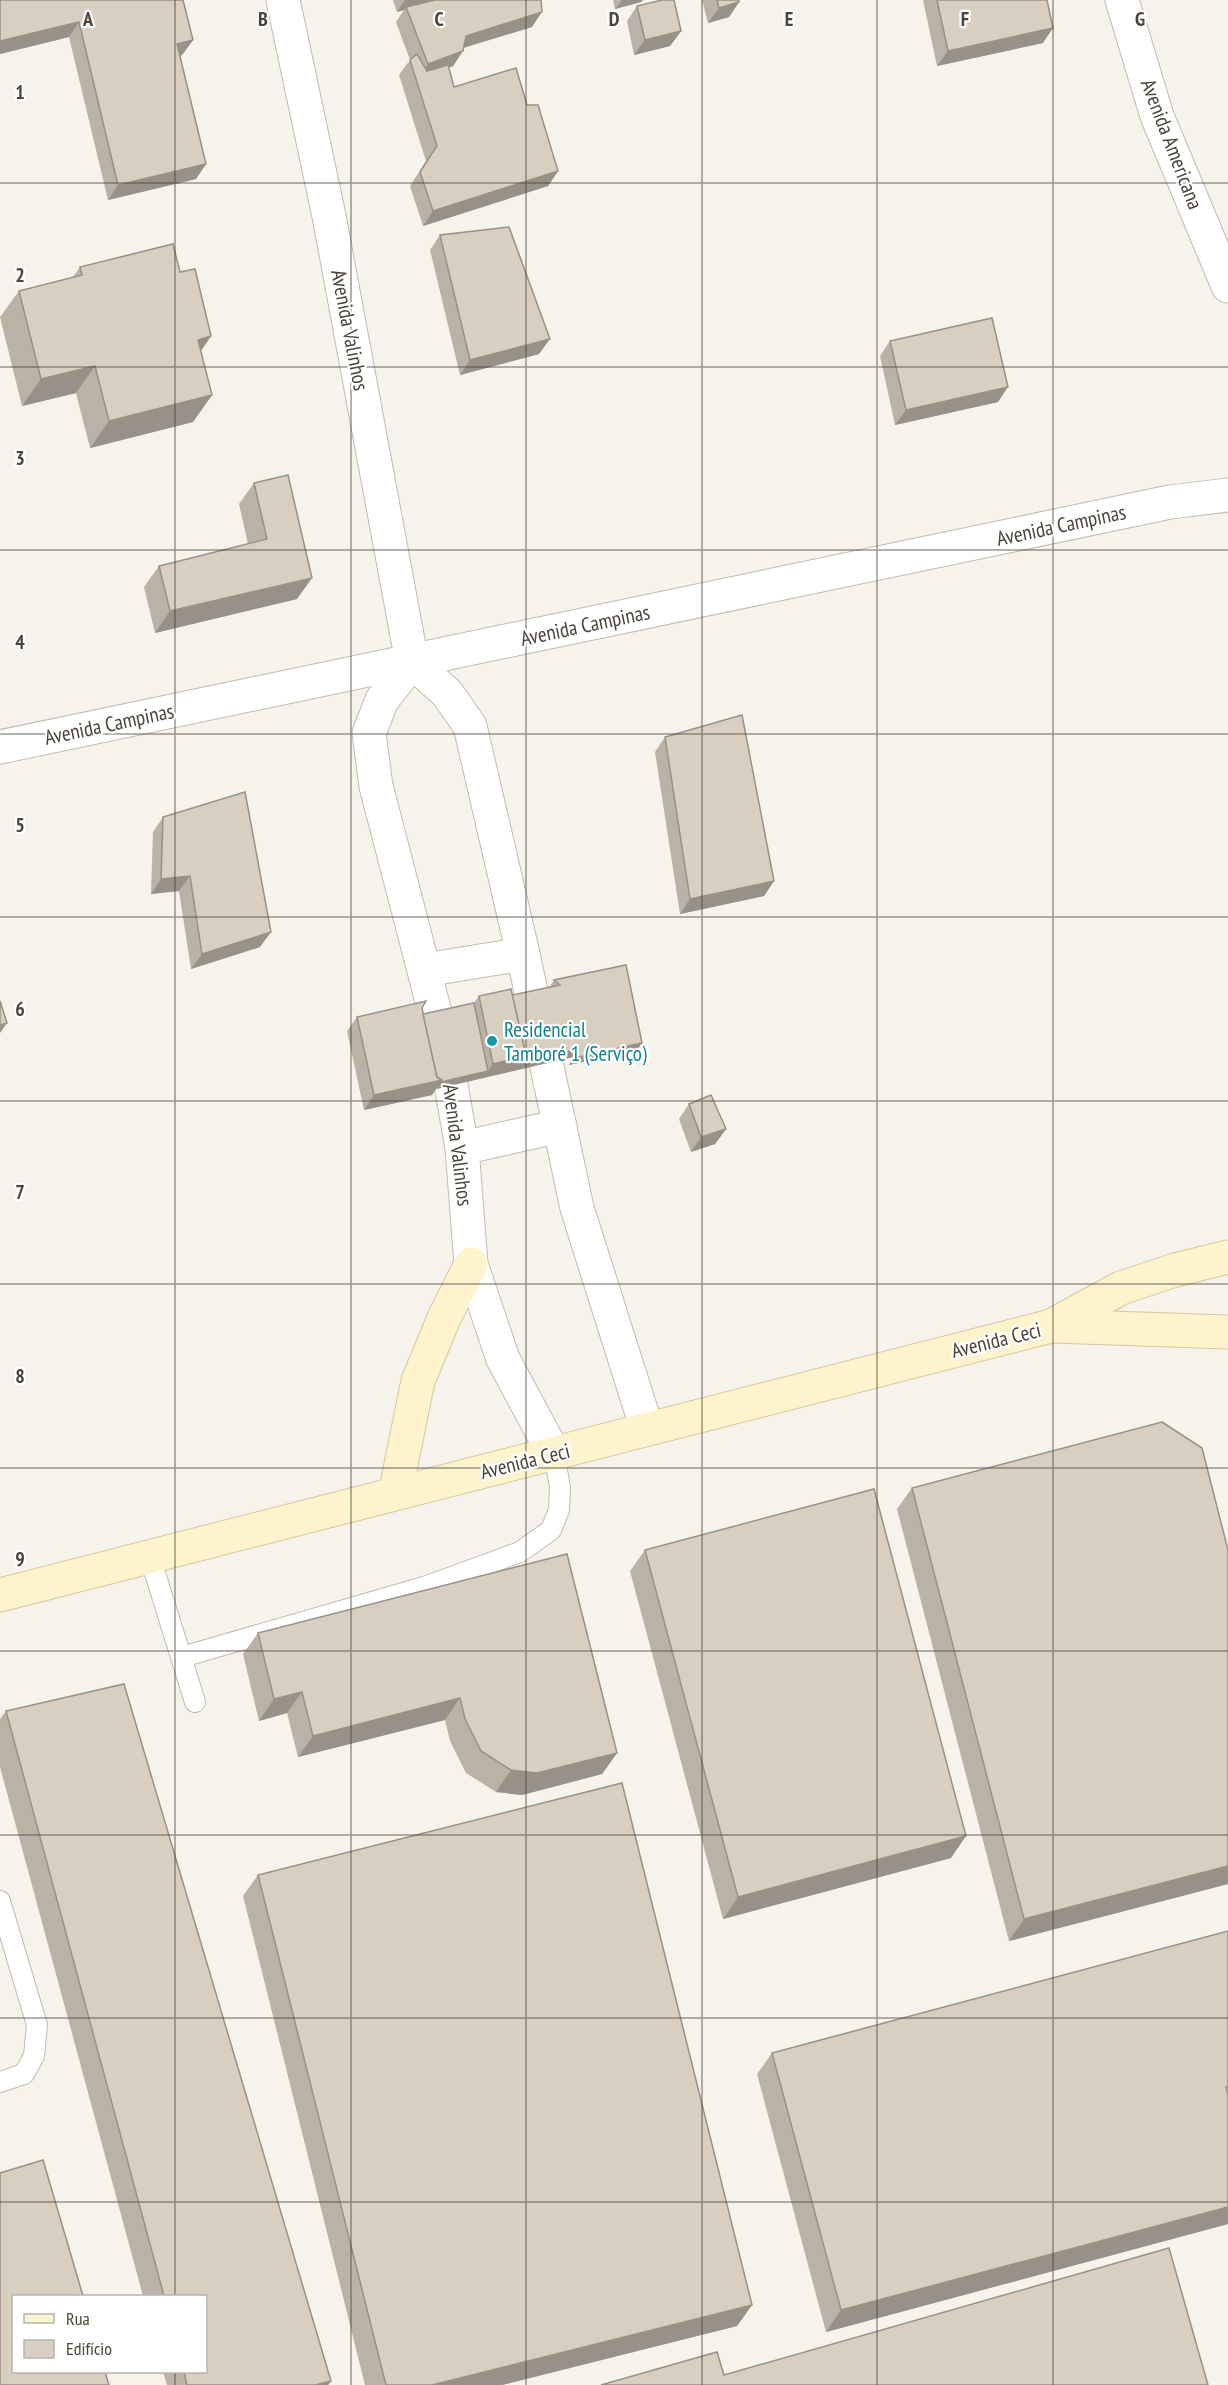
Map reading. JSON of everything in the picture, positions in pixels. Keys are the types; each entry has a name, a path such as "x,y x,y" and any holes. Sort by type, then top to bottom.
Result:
{"main road":[{"name":"Avenida Ceci","path":"0,1595 1051,1326 1121,1288 1175,1270 1228,1257"},
{"path":"395,1494 418,1380 444,1318 471,1264"},
{"name":"Avenida Ceci","path":"1051,1326 1228,1332"}],"street":[{"name":"Avenida Valinhos","path":"283,0 329,216 412,662 382,700 369,733 376,786 445,1051 462,1148 471,1264 503,1359 554,1454"},
{"name":"Avenida Americana","path":"1122,0 1157,116 1228,286"},
{"name":"Avenida Campinas","path":"1170,502 1228,472"},
{"name":"Avenida Campinas","path":"0,747 1170,502 1228,495"},
{"path":"412,662 447,693 470,726 523,954 578,1208 647,1429"},
{"path":"425,970 523,954"},
{"path":"462,1148 560,1126"}],"lane":[{"path":"182,1658 427,1586 520,1552 551,1530 559,1510 560,1487 554,1454"},
{"path":"150,1557 195,1702"},
{"path":"0,1901 37,2025 33,2056 24,2074 0,2082"}],"building":[{"path":"0,0 183,0 193,40 177,44 206,164 118,185 79,22 0,41"},
{"path":"435,0 541,0 542,12 466,36 463,51 428,64 406,7"},
{"path":"662,0 674,0 681,31 645,40 637,6"},
{"path":"717,0 739,0 739,2 719,8"},
{"path":"937,0 1047,0 1053,28 948,51"},
{"path":"417,54 427,71 448,65 454,87 516,68 527,105 538,105 558,171 433,211 420,172 437,146 410,60"},
{"path":"509,227 550,339 470,360 440,235"},
{"path":"173,244 180,272 195,269 211,336 198,340 212,395 109,421 95,366 41,379 19,291 82,275 80,267"},
{"path":"992,318 1008,387 906,410 890,341"},
{"path":"288,475 312,578 170,611 159,566 267,539 254,483"},
{"path":"742,715 774,881 690,899 665,737"},
{"path":"245,792 271,932 202,954 190,876 161,879 163,817"},
{"path":"626,965 642,1043 574,1058 578,1049 521,1063 526,1056 512,995 560,985 554,980"},
{"path":"511,989 526,1056 493,1064 479,996"},
{"path":"0,1001 7,1023 0,1025"},
{"path":"426,1001 422,1008 437,1077 442,1080 374,1095 357,1017"},
{"path":"474,1003 488,1071 441,1082 442,1080 437,1077 423,1014"},
{"path":"711,1095 726,1129 701,1137 689,1104"},
{"path":"1162,1422 1202,1448 1228,1550 1228,1866 1024,1919 912,1488"},
{"path":"874,1489 966,1836 738,1897 645,1550"},
{"path":"567,1554 617,1753 537,1773 511,1770 481,1751 465,1719 460,1698 313,1736 302,1692 274,1699 258,1633"},
{"path":"124,1684 331,2381 315,2385 187,2385 184,2373 207,2373 207,2295 164,2295 6,1711"},
{"path":"622,1783 752,2305 432,2385 386,2385 258,1875"},
{"path":"1228,1931 1228,2087 1226,2087 1228,2096 1228,2207 841,2310 772,2053"},
{"path":"43,2160 83,2295 12,2295 12,2373 105,2373 109,2385 0,2385 0,2173"},
{"path":"1169,2248 1208,2385 601,2385 717,2352 724,2375"}],"place":[{"name":"Residencial Tamboré 1 (Serviço)","path":"492,1041"}]}
